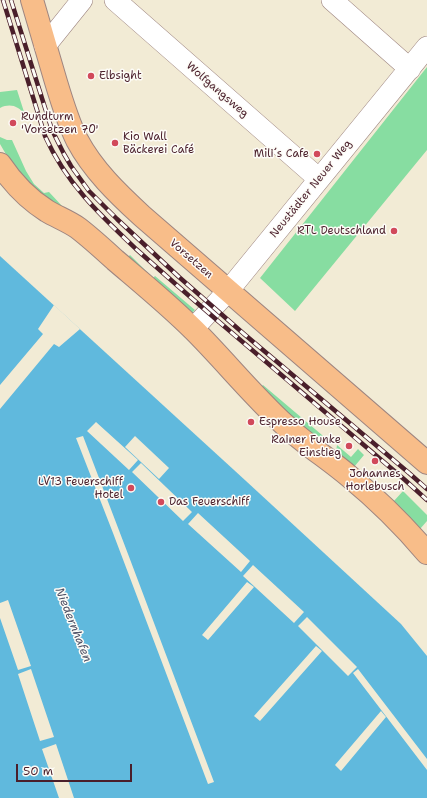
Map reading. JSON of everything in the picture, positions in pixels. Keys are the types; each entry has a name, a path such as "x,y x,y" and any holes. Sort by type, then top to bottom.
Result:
{"main road":[{"name":"Vorsetzen","path":"32,0 69,122 77,139 96,169 116,192 142,216 427,463"},
{"path":"0,164 15,184 34,202 78,228 193,329 286,426 315,451 352,478 391,514 427,553"}],"street":[{"path":"45,46 82,0"},
{"name":"Wolfgangsweg","path":"115,0 319,179"},
{"path":"332,0 410,69"},
{"name":"Neustädter Neuer Weg","path":"193,329 228,291 427,47"}],"green space":[{"path":"427,67 427,150 295,311 260,278"},
{"path":"17,90 25,115 20,109 14,106 4,106 0,108 0,92"},
{"path":"0,137 7,140 12,140 26,171 34,184 44,193 49,192 63,207 61,208 44,196 26,179 7,156 0,144"},
{"path":"130,255 153,278 155,276 195,310 192,313 127,258"},
{"path":"263,385 322,435 324,438 324,443 276,402 261,387"},
{"path":"337,445 351,457 358,449 364,455 354,467 336,452"},
{"path":"403,491 427,515 427,521 420,529 393,502"}],"water":[{"name":"Niedernhafen","path":"0,256 401,624 427,656 427,798 0,798"}],"pier":[{"path":"54,305 80,329 59,347 54,344 0,409 0,385 43,334 38,329"},
{"path":"96,422 138,460 129,470 87,431"},
{"path":"83,436 214,782 208,784 76,438"},
{"path":"135,436 169,468 159,479 125,447"},
{"path":"141,463 192,512 183,521 132,472"},
{"path":"198,513 250,561 241,572 188,524"},
{"path":"253,565 304,612 294,623 243,576"},
{"path":"247,582 254,587 208,640 202,635"},
{"path":"8,600 31,666 18,670 0,618 0,603"},
{"path":"307,617 357,667 348,676 298,626"},
{"path":"316,646 322,651 260,721 254,716"},
{"path":"31,669 54,737 40,741 18,674"},
{"path":"358,669 427,759 427,770 353,673"},
{"path":"381,711 386,717 341,771 335,765"},
{"path":"56,744 74,798 59,798 42,749"}],"railway":[{"path":"3,0 45,136 63,169 84,197 122,236 166,276 427,500"},
{"path":"11,0 52,130 71,166 89,191 179,277 427,489"}],"place":[{"name":"Elbsight","path":"91,76"},
{"name":"Rundturm 'Vorsetzen 70'","path":"13,123"},
{"name":"Kio Wall Bäckerei Café","path":"115,143"},
{"name":"Mili´s Cafe","path":"317,154"},
{"name":"RTL Deutschland","path":"394,231"},
{"name":"Espresso House","path":"251,422"},
{"name":"Rainer Funke Einstieg","path":"349,446"},
{"name":"Johannes Horlebusch","path":"375,461"},
{"name":"LV13 Feuerschiff Hotel","path":"131,488"},
{"name":"Das Feuerschiff","path":"161,502"}]}
